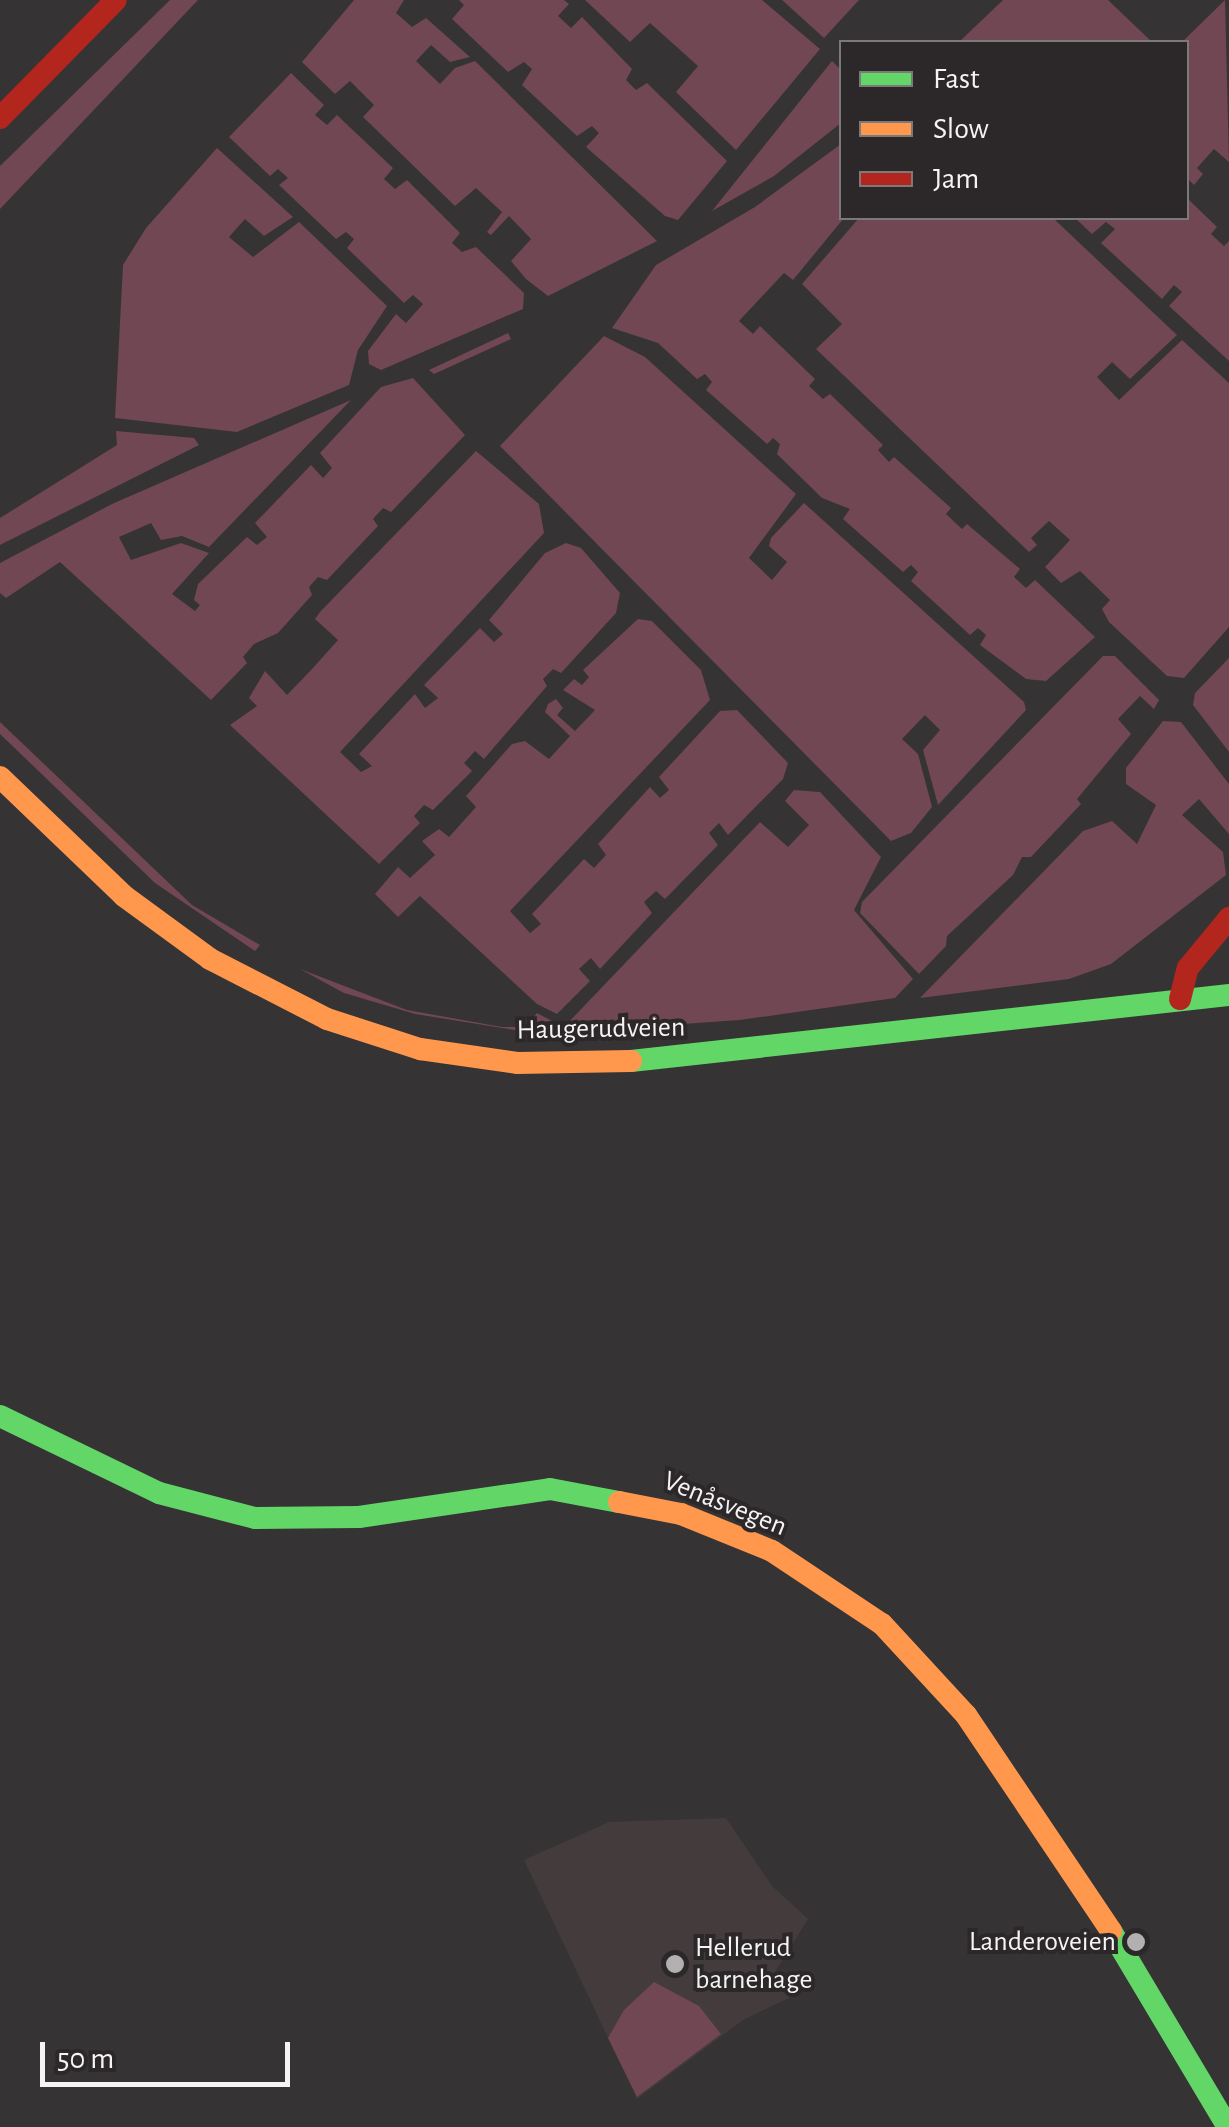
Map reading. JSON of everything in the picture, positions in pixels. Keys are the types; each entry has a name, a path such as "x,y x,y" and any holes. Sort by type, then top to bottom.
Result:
{"street":[{"path":"0,118 116,0"},
{"name":"Haugerudveien","path":"0,777 124,896 210,959 327,1019 420,1049 517,1063 654,1062 1229,995"},
{"path":"1180,999 1188,968 1229,918"},
{"name":"Venåsvegen","path":"0,1416 159,1493 254,1518 359,1517 550,1488 681,1514 772,1551 882,1624 966,1715 1090,1897 1228,2127"}],"shaded area":[{"path":"170,0 198,0 0,209 0,166"},
{"path":"354,0 404,0 396,13 412,27 426,18 470,57 450,62 431,45 416,61 440,84 455,68 475,61 657,241 548,296 526,279 511,261 531,239 509,216 491,235 487,232 502,212 476,188 455,206 363,117 374,105 350,81 335,94 302,62"},
{"path":"459,0 564,0 569,4 558,16 571,28 582,17 632,69 626,80 636,90 647,83 727,161 678,220 665,216 586,147 599,133 592,126 577,136 522,85 532,69 524,62 508,72 452,19 464,5"},
{"path":"585,0 762,0 820,49 736,150 676,92 698,66 650,23 630,42"},
{"path":"782,0 859,0 824,38"},
{"path":"1003,0 1108,0 1150,40 961,40"},
{"path":"1225,0 1229,162 1214,149 1197,168 1203,174 1194,185 1189,180 1189,40 1184,40"},
{"path":"832,61 839,68 839,125 774,176 712,211"},
{"path":"291,73 324,105 315,115 327,125 337,115 393,168 384,179 395,189 407,180 460,233 452,243 462,252 476,247 524,293 523,309 381,370 369,364 368,351 396,314 406,323 423,304 413,295 404,303 347,248 354,239 346,232 336,239 279,185 288,178 278,169 270,176 229,137"},
{"path":"839,145 839,220 842,220 793,280 784,273 739,321 753,334 760,326 815,379 809,386 823,399 830,394 883,445 878,450 889,462 894,457 951,508 946,514 962,529 967,524 1020,569 1014,577 1026,588 1035,580 1095,637 1046,681 1026,679 980,645 986,635 978,628 970,635 911,581 918,572 911,565 903,572 843,519 850,509 822,498 777,454 780,444 773,438 767,444 706,390 712,382 705,374 697,379 658,343 612,328 656,265 755,207"},
{"path":"217,148 293,217 264,236 245,219 229,237 253,257 299,222 387,306 358,350 349,385 237,432 115,418 123,265 146,228"},
{"path":"1189,200 1217,227 1211,234 1224,246 1229,241 1229,361 1169,306 1182,292 1174,285 1162,299 1101,243 1115,229 1106,222 1092,234 1077,220 1189,220"},
{"path":"857,220 1055,220 1177,335 1130,379 1112,362 1097,377 1119,400 1182,340 1229,383 1229,627 1184,678 1167,676 1109,622 1102,609 1110,600 1080,571 1061,583 1045,567 1070,540 1049,521 1031,538 1037,545 1029,552 816,349 842,324 802,284"},
{"path":"508,333 511,339 434,374 429,370"},
{"path":"604,336 645,357 796,494 749,558 772,580 787,562 769,546 771,538 804,503 1024,702 1026,710 938,805 923,750 940,730 925,715 902,739 918,754 932,807 911,833 891,841 500,446"},
{"path":"413,378 465,435 391,512 383,508 373,519 378,526 327,580 318,577 309,587 312,595 278,633 254,644 243,657 247,663 211,700 60,562 6,598 0,593 0,563 112,504 351,400 209,547 182,536 161,540 151,523 119,537 131,560 181,543 209,553 172,594 195,611 200,605 194,600 198,584 247,537 257,545 267,537 255,523 311,465 323,478 332,468 320,453 381,387"},
{"path":"116,431 194,438 199,445 0,545 0,518 117,445"},
{"path":"476,451 539,504 544,533 340,752 361,772 372,766 359,754 415,694 425,708 438,698 424,685 480,628 494,642 503,634 489,620 545,553 566,543 581,548 620,593 616,613 561,673 553,669 543,679 547,686 484,759 475,751 464,763 472,771 433,810 424,805 414,816 420,823 379,864 230,725 257,706 249,698 265,671 287,695 312,669 338,640 315,619 320,612"},
{"path":"638,619 652,621 701,670 710,700 510,911 530,933 541,924 532,914 584,859 594,868 606,855 598,844 650,787 660,798 669,790 659,777 720,711 737,710 788,763 783,779 728,835 719,823 709,833 718,845 665,899 656,891 644,902 652,913 600,969 591,958 579,969 590,981 557,1014 537,1004 420,896 398,917 375,894 398,867 410,878 435,855 422,841 439,829 449,837 476,807 466,796 512,744 525,741 549,759 570,736 545,712 548,704 556,699 563,708 557,715 575,731 595,710 563,690 574,679 582,685 589,677 583,670"},
{"path":"1103,656 1115,656 1159,700 1154,709 1140,696 1118,719 1131,734 1077,799 1081,804 1031,857 1022,857 1013,875 947,936 946,946 919,974 860,913 862,902"},
{"path":"1229,658 1229,752 1193,705 1195,693"},
{"path":"1163,721 1181,722 1229,784 1229,834 1199,799 1182,815 1223,852 1226,875 1111,964 1069,979 920,998 1083,831 1112,821 1137,844 1156,805 1126,784 1126,768"},
{"path":"0,722 192,905 260,945 255,951 155,883 0,734"},
{"path":"794,790 820,792 881,857 854,910 913,979 895,998 740,1020 568,1032 564,1027 760,822 788,847 809,825 785,801"},
{"path":"300,969 407,1010 502,1027 526,1027 537,1013 552,1021 540,1034 415,1014 344,993"},
{"name":"Hellerud barnehage","path":"726,1818 772,1886 808,1919 773,1975 792,1974 801,1992 743,2020 637,2099 524,1860 609,1822"},
{"path":"654,1982 699,2006 721,2034 637,2097 608,2038 624,2010"}],"traffic: fast":[{"path":"631,1061 1229,995"},
{"path":"0,1416 159,1493 255,1518 359,1517 550,1489 619,1502"},
{"path":"1111,1931 1228,2127"}],"traffic: slow":[{"path":"0,777 124,896 210,959 327,1019 420,1049 517,1063 631,1061"},
{"path":"619,1502 681,1514 772,1551 882,1624 966,1715 1111,1931"}],"traffic: jam":[{"path":"0,118 116,0"},
{"path":"1180,999 1188,968 1229,918"}],"place":[{"name":"Landeroveien","path":"1136,1942"},
{"name":"Hellerud barnehage","path":"675,1964"}]}
